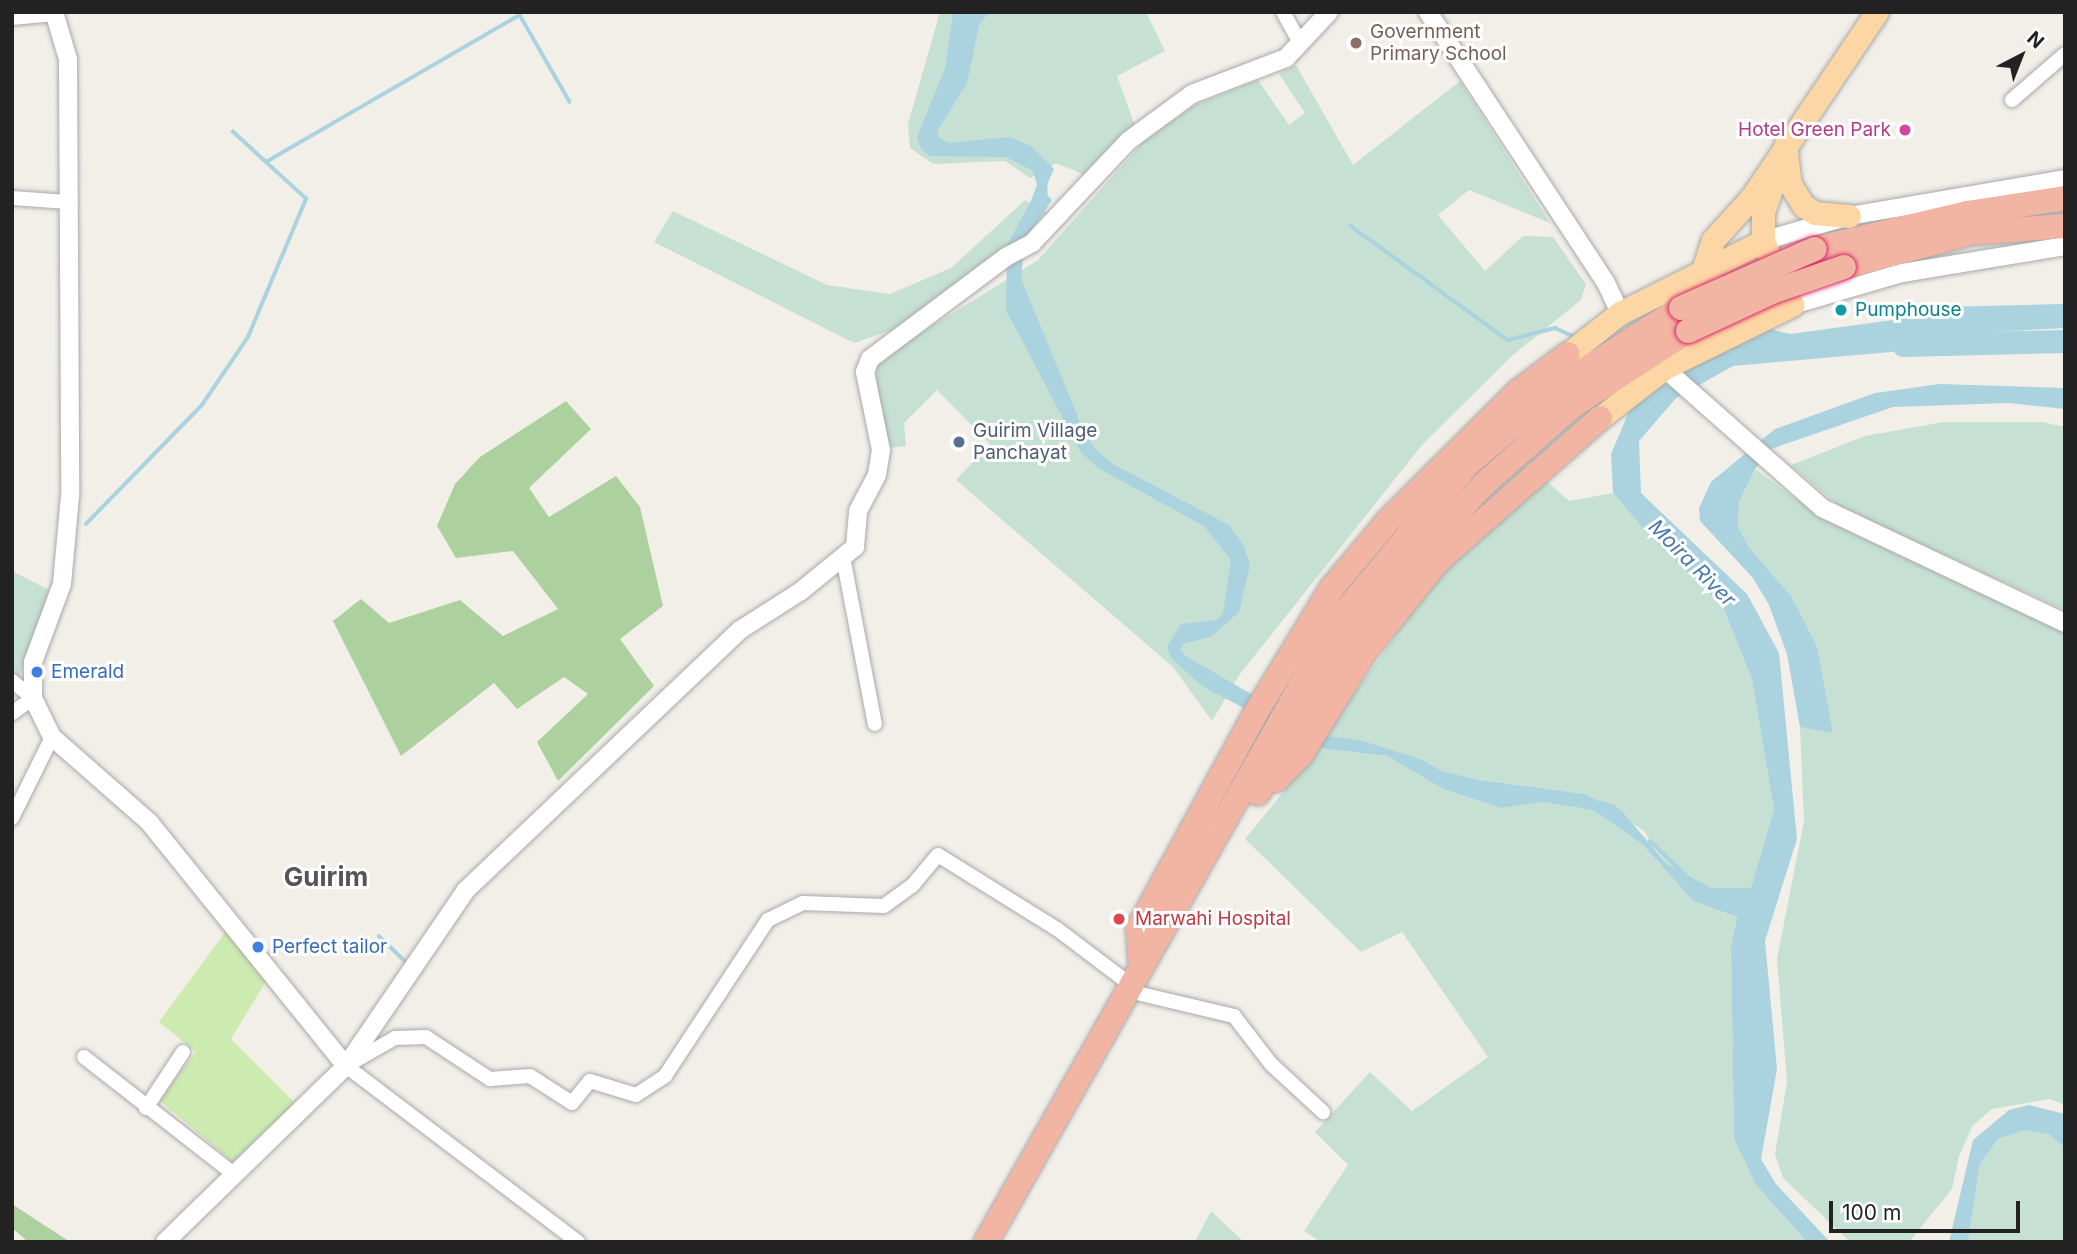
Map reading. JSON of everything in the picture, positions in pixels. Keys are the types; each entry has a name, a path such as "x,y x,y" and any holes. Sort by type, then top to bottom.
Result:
{"highway":[{"path":"1004,1242 1138,983 1338,620 1382,562 1469,463 1564,383 1815,249 1967,213 2065,198"},
{"path":"986,1242 1138,983 1357,631 1397,579 1467,503 1571,407 1685,320 1844,267 1970,233 2065,226"},
{"path":"1138,983 1138,929 1255,714 1332,588 1390,519 1519,391 1568,354"},
{"path":"1250,806 1301,755 1364,653 1438,561 1600,418"}],"main road":[{"path":"1629,309 1661,277 1713,240 1752,197 1877,12"},
{"path":"1785,146 1790,184 1804,206 1815,213 1849,216"},
{"path":"1600,418 1632,393 1735,331 1793,305 1763,241 1763,213 1785,146"},
{"path":"1713,240 1704,267 1735,331"},
{"path":"1568,354 1629,309 1704,267 1763,241"}],"street":[{"path":"1283,12 1300,43"},
{"path":"165,1242 346,1066 467,890 740,630 801,591 855,547 858,511 877,475 881,450 865,372 870,359 1006,257 1032,243 1128,141 1192,94 1286,58 1329,12"},
{"path":"1428,12 1606,283 1629,309"},
{"path":"12,18 54,13 68,59 70,496 62,584 33,662 33,698"},
{"path":"2012,100 2065,54"},
{"path":"1763,241 1849,216 2065,179"},
{"path":"12,198 68,202"},
{"path":"1793,305 1902,273 2065,246"},
{"path":"1668,373 1822,508 2065,623"},
{"path":"843,557 875,724"},
{"path":"12,681 33,698 52,737 149,822 346,1066 578,1242"},
{"path":"12,713 33,698"},
{"path":"12,818 52,737"},
{"path":"346,1066 395,1038 426,1037 490,1079 530,1076 572,1103 590,1082 636,1095 665,1076 768,920 803,903 884,906 912,886 938,855 1138,983 1234,1016 1271,1064 1323,1112"},
{"path":"146,1108 183,1052"},
{"path":"84,1057 234,1174"}],"green space":[{"path":"940,12 1146,12 1165,51 1117,76 1136,129 1085,175 1056,163 1030,178 1005,161 933,164 910,148 908,124"},
{"path":"1296,65 1353,165 1460,81 1550,223 1469,190 1438,215 1485,271 1523,236 1553,237 1586,284 1581,300 1513,355 1422,445 1240,674 1212,721 1173,667 956,480 990,444 937,390 904,423 906,446 888,448 875,399 877,367 890,352 1038,260 1143,142 1193,106 1258,80 1289,125 1305,113 1279,74"},
{"path":"1025,200 1047,213 906,325 854,343 654,242 673,211 827,285 890,294 951,268"},
{"path":"566,401 591,429 529,488 549,517 616,476 640,507 663,606 620,639 654,686 558,781 537,742 588,694 564,677 517,709 494,683 401,756 333,621 361,599 389,623 460,600 503,636 558,609 513,551 456,558 437,526 455,484 480,457"},
{"path":"1944,422 2042,422 2065,427 2065,610 1840,507 1791,465 1865,436"},
{"path":"1755,469 1825,520 2065,633 2065,1105 2049,1099 1992,1109 1973,1125 1959,1156 1952,1189 1909,1242 1850,1242 1783,1178 1775,1154 1787,1082 1777,959 1804,821 1800,727 1833,732 1791,596 1748,546 1738,526 1739,502"},
{"path":"1542,477 1569,501 1613,493 1654,541 1722,605 1752,680 1774,809 1751,888 1711,888 1686,878 1667,864 1643,830 1585,794 1480,780 1442,771 1423,760 1324,736 1437,577"},
{"path":"12,571 49,590 19,677 12,671"},
{"path":"1319,748 1387,756 1443,789 1501,808 1543,802 1593,810 1643,845 1693,901 1737,917 1731,947 1734,1139 1756,1185 1807,1242 1321,1242 1304,1231 1348,1165 1315,1132 1370,1072 1412,1111 1488,1057 1402,932 1361,952 1245,839"},
{"path":"226,931 267,980 231,1039 296,1104 234,1163 159,1100 196,1052 159,1022"},
{"path":"2025,1130 2049,1134 2065,1148 2065,1242 1968,1242 1980,1164 1998,1139"},
{"path":"12,1204 70,1242 28,1242 12,1228"},
{"path":"1211,1211 1244,1242 1195,1242"}],"water":[{"path":"989,12 979,25 967,83 938,130 938,137 949,143 1010,137 1031,146 1054,169 1044,191 1052,200 1025,240 1021,278 1081,425 1094,448 1113,464 1229,525 1244,546 1250,565 1239,612 1212,636 1184,644 1180,649 1184,655 1324,736 1360,740 1423,760 1442,771 1480,780 1585,794 1626,816 1667,864 1711,888 1751,888 1774,809 1752,680 1722,605 1654,541 1613,493 1611,454 1630,409 1687,368 1766,328 1790,334 1900,319 1942,307 2065,304 2065,328 1994,332 1891,352 1733,366 1676,398 1639,441 1641,493 1747,594 1779,653 1797,839 1765,941 1777,1069 1761,1159 1776,1184 1830,1242 1807,1242 1756,1185 1734,1139 1731,947 1737,917 1693,901 1643,845 1593,810 1543,802 1501,808 1443,789 1387,756 1319,748 1202,686 1172,659 1167,647 1181,624 1216,620 1223,614 1231,560 1204,526 1098,468 1080,451 1006,310 1007,245 1037,185 1033,171 1006,157 930,156 921,149 917,137 945,68 953,13"},
{"path":"1940,384 2065,388 2065,409 2008,403 1893,407 1771,449 1755,469 1739,502 1738,526 1748,546 1791,596 1817,647 1833,733 1800,727 1787,654 1769,605 1753,578 1700,521 1699,508 1711,482 1775,429 1875,393"},
{"path":"2029,1105 2065,1114 2065,1148 2049,1134 2025,1130 1998,1139 1980,1164 1968,1242 1949,1242 1973,1140 2009,1110"}],"waterway":[{"path":"266,162 520,15 570,102"},
{"path":"86,524 202,405 248,337 306,199 233,132"},
{"path":"1046,178 1046,199"},
{"path":"1351,226 1508,340 1555,328 1575,337"},
{"name":"Moira River","path":"1903,345 2065,341"},
{"path":"1339,747 1366,751"},
{"path":"1601,803 1614,807 1624,816"},
{"path":"1650,841 1692,881"},
{"path":"379,936 408,964"}],"place":[{"name":"Government Primary School","path":"1356,43"},
{"name":"Hotel Green Park","path":"1905,130"},
{"name":"Pumphouse","path":"1841,310"},
{"name":"Guirim Village Panchayat","path":"959,442"},
{"name":"Emerald","path":"37,672"},
{"name":"Marwahi Hospital","path":"1119,919"},
{"name":"Perfect tailor","path":"258,947"}],"district":[{"name":"Guirim","path":"326,877"}]}
